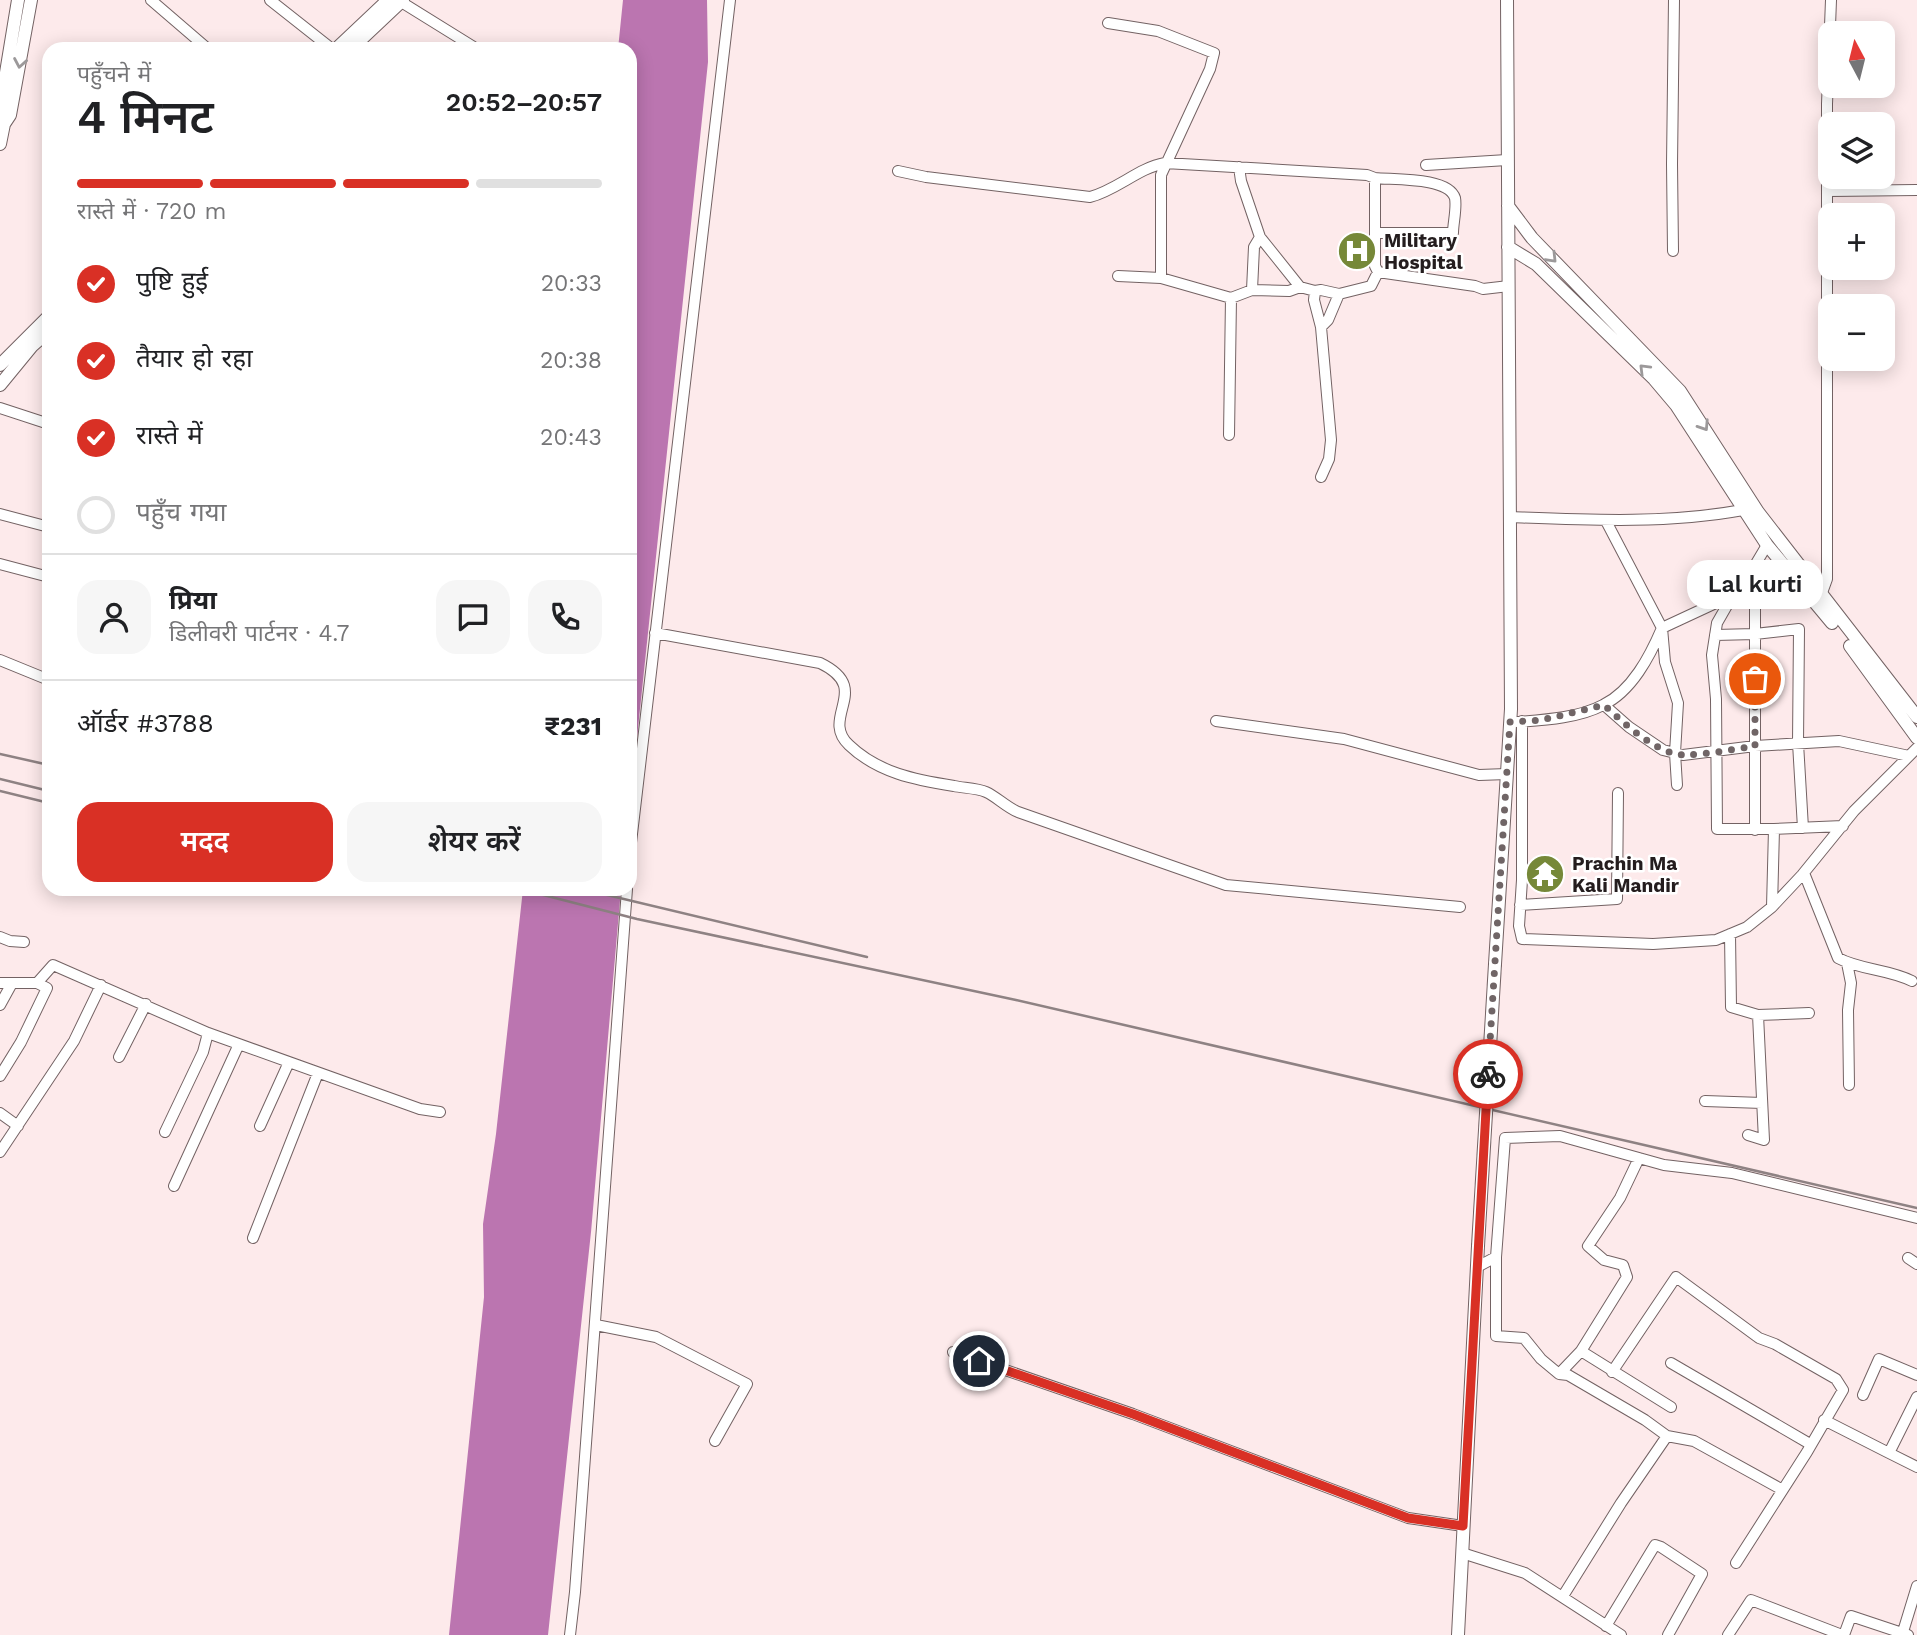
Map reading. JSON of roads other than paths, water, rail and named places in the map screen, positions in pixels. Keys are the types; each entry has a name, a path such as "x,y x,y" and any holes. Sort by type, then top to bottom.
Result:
{"main road":[{"path":"0,144 0,109 18,0"},
{"path":"2,124 10,115 31,0"},
{"path":"1458,1635 1478,1246 1507,774 1516,722 1510,517 1507,0"},
{"path":"343,42 397,1"},
{"path":"359,42 397,1"},
{"path":"1508,206 1532,238 1680,391 1758,512 1917,738"},
{"path":"1508,247 1536,264 1654,379 1676,405 1767,545 1813,592 1917,717"},
{"path":"0,365 42,323"},
{"path":"0,385 42,337"}],"street":[{"path":"151,0 200,42"},
{"path":"270,0 325,42"},
{"path":"637,790 730,0"},
{"path":"1673,251 1674,0"},
{"path":"1755,830 1757,591 1772,587 1813,592 1823,590 1827,579 1827,104 1831,0"},
{"path":"397,1 465,42"},
{"path":"1108,23 1158,31 1214,53 1210,69 1161,175 1161,278"},
{"path":"1426,165 1507,160"},
{"path":"898,171 1090,197 1107,193 1154,165 1165,163 1367,175 1433,183 1448,188 1455,199 1453,233 1376,233"},
{"path":"1239,167 1241,181 1260,237 1300,286 1339,294 1371,286 1378,272"},
{"path":"1375,178 1375,266 1378,272"},
{"path":"1829,191 1917,190"},
{"path":"1252,290 1254,247 1260,237"},
{"path":"1378,272 1483,289 1509,286"},
{"path":"1118,276 1161,278 1231,298 1252,290 1289,291 1300,286"},
{"path":"1315,291 1314,300 1321,327 1331,440 1329,459 1321,477"},
{"path":"1321,327 1328,320 1339,294"},
{"path":"1229,435 1231,298"},
{"path":"0,408 42,422"},
{"path":"1510,517 1606,520 1696,518 1743,510"},
{"path":"0,514 42,525"},
{"path":"1606,520 1662,628 1665,662 1678,702 1675,753 1677,785"},
{"path":"1767,545 1717,623 1713,655 1717,829 1843,826"},
{"path":"0,564 42,575"},
{"path":"1748,577 1763,590"},
{"path":"1733,595 1662,628 1650,656 1624,689 1604,705 1542,720 1516,722 1519,926 1522,939 1653,943 1716,940 1747,928 1772,907 1882,781 1913,752"},
{"path":"1715,635 1799,629 1798,743 1803,828"},
{"path":"655,634 820,663 834,670 841,676 845,692 840,725 843,738 870,761 902,777 985,792 1018,812 1226,885 1460,907"},
{"path":"0,660 42,677"},
{"path":"1604,705 1629,727 1663,750 1683,755 1755,746 1839,741 1913,752"},
{"path":"1216,721 1344,739 1479,775 1507,774"},
{"path":"1520,905 1617,899 1618,793"},
{"path":"1772,907 1774,829"},
{"path":"1804,873 1838,958 1847,963 1896,973 1912,981"},
{"path":"570,1635 596,1325 627,896"},
{"path":"1730,934 1731,1007 1758,1015 1809,1013"},
{"path":"0,937 24,942"},
{"path":"1847,963 1851,983 1848,1010 1849,1084"},
{"path":"37,983 53,965 208,1033 420,1109 440,1112"},
{"path":"0,1005 5,984 37,983 47,988 22,1042 0,1076"},
{"path":"0,1152 74,1041 101,985"},
{"path":"119,1057 146,1004"},
{"path":"1748,1135 1764,1140 1758,1015"},
{"path":"165,1132 203,1052 208,1033"},
{"path":"174,1186 239,1044"},
{"path":"260,1126 289,1062"},
{"path":"253,1238 318,1073"},
{"path":"1705,1101 1762,1104"},
{"path":"0,1113 18,1126"},
{"path":"1781,1489 1695,1441 1667,1436 1568,1375 1559,1374 1541,1359 1524,1338 1496,1336 1496,1257 1505,1138 1560,1136 1664,1165 1732,1173 1917,1219"},
{"path":"1559,1374 1581,1351 1627,1277 1623,1265 1604,1260 1588,1246 1620,1198 1639,1158"},
{"path":"1477,1267 1496,1257"},
{"path":"1612,1372 1676,1277 1759,1338 1775,1344 1836,1379 1843,1390 1736,1563"},
{"path":"596,1325 656,1338 747,1384 715,1441"},
{"path":"1581,1351 1671,1407"},
{"path":"953,1352 1133,1414 1408,1518 1463,1526"},
{"path":"1863,1395 1879,1359 1917,1375"},
{"path":"1671,1363 1810,1444"},
{"path":"1889,1453 1917,1396"},
{"path":"1824,1420 1917,1467"},
{"path":"1563,1596 1667,1436"},
{"path":"1606,1626 1655,1545 1661,1546 1702,1574 1668,1635"},
{"path":"1462,1553 1525,1573 1621,1635"},
{"path":"1728,1635 1751,1600 1843,1635 1851,1616 1904,1634 1917,1586"}],"railway":[{"path":"0,754 42,763"},
{"path":"0,779 42,789"},
{"path":"0,791 42,801"},
{"path":"547,896 637,919 1016,1000 1917,1208"},
{"path":"611,896 867,957"}],"place":[{"name":"Military Hospital","path":"1357,251"},
{"name":"Lal kurti","path":"1755,679"},
{"name":"Prachin Ma Kali Mandir","path":"1545,874"}]}
